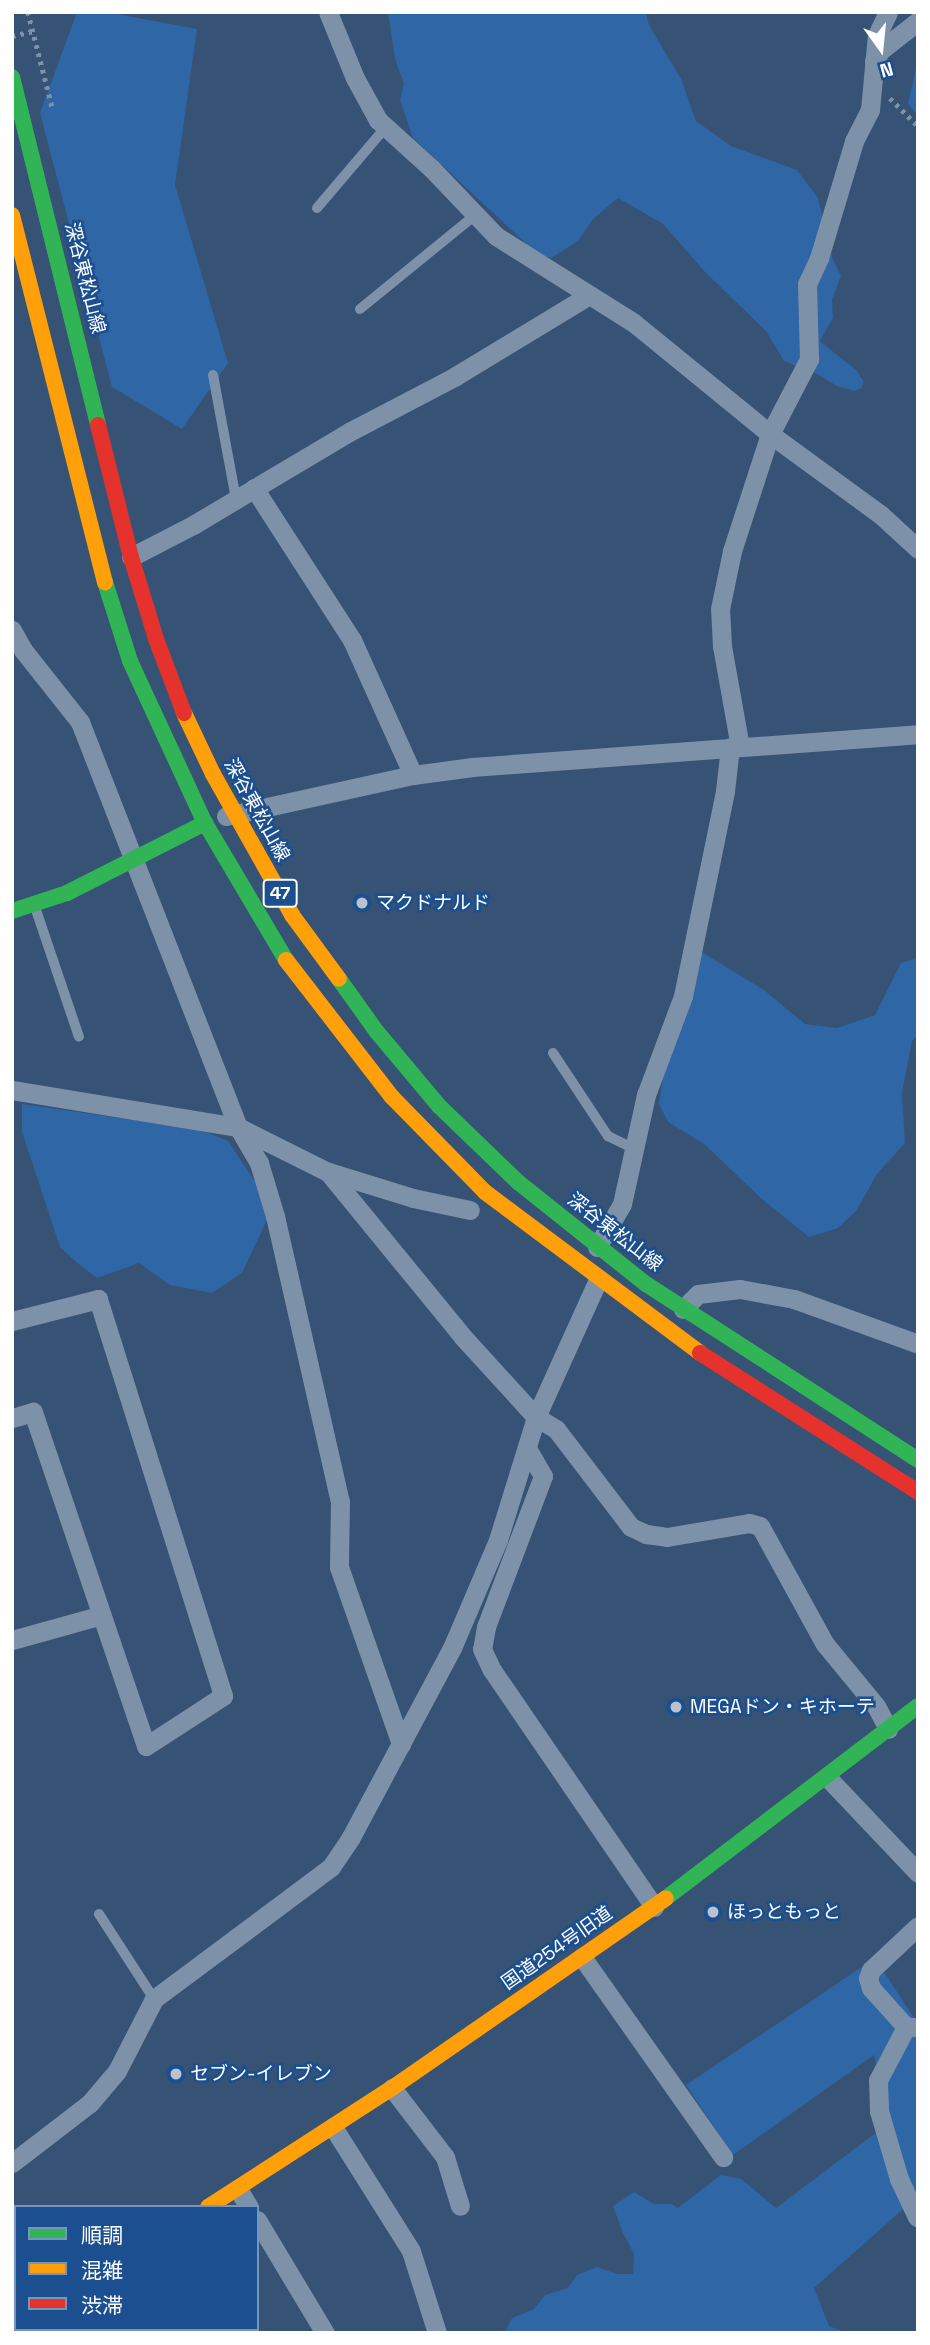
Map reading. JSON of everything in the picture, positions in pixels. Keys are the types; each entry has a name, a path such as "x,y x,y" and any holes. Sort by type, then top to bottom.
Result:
{"main road":[{"name":"深谷東松山線","path":"12,77 131,557 184,714 233,813 292,915 395,1053 463,1129 518,1182 597,1247 683,1309 917,1459"},
{"name":"47","path":"12,215 17,258 98,556 130,661 205,823 275,947 392,1097 485,1192 680,1340 918,1492"},
{"path":"12,911 66,893 205,823"},
{"name":"国道254号旧道","path":"211,2205 392,2088 654,1907 918,1706"}],"street":[{"path":"328,12 355,78 385,128 432,169 474,216 496,236 635,323 770,434 881,515 918,549"},
{"path":"597,1247 622,1204 646,1095 683,996 735,747 720,608 732,551 770,434 809,359 807,284 819,258 854,141 870,110 877,35 888,12"},
{"path":"873,62 881,50 918,21"},
{"path":"131,557 349,432 454,377 588,296"},
{"path":"254,488 352,640 413,775"},
{"path":"12,630 23,650 80,722 238,1127 259,1163 275,1216 340,1501 340,1566 401,1744"},
{"path":"205,823 233,813 413,775 472,766 918,734"},
{"path":"12,1090 238,1127 328,1172 400,1195 470,1210"},
{"path":"328,1172 462,1336 536,1417 556,1429 631,1527 646,1534 667,1536 749,1522 760,1526 825,1644 876,1706 888,1729"},
{"path":"12,2163 90,2103 117,2071 154,1998 331,1867 351,1837 452,1648 487,1570 528,1450 536,1417 598,1280"},
{"path":"683,1309 698,1294 740,1289 794,1299 918,1344"},
{"path":"12,1321 98,1299 223,1696 146,1746 33,1412 12,1418"},
{"path":"528,1450 543,1476 486,1627 482,1649 492,1670 654,1907"},
{"path":"12,1640 102,1615"},
{"path":"827,1777 918,1873"},
{"path":"917,2217 899,2179 879,2111 878,2080 912,2027 871,1987 868,1978 872,1970 918,1926"},
{"path":"582,1957 723,2157"},
{"path":"392,2088 445,2157 460,2206"},
{"path":"332,2127 411,2251 437,2333"},
{"path":"239,2189 248,2205"},
{"path":"259,2223 325,2333"}],"lane":[{"path":"317,208 385,128"},
{"path":"360,309 474,216"},
{"path":"213,375 236,499"},
{"path":"34,904 79,1037"},
{"path":"553,1053 608,1136 633,1148"},
{"path":"99,1914 154,1998"}],"path":[{"path":"28,12 53,110"},
{"path":"12,36 33,31"},
{"path":"873,84 918,126"}],"shaded area":[{"path":"77,12 106,12 197,29 175,185 228,363 182,429 112,387 40,113"},
{"path":"388,12 646,12 649,25 681,79 696,121 731,146 797,170 818,198 833,260 841,276 832,299 833,318 820,341 857,371 864,382 861,388 854,391 837,386 817,374 784,361 766,331 706,273 663,224 618,198 593,219 578,241 551,258 536,253 413,138 400,100 404,84 395,59"},
{"path":"918,57 918,116 908,104"},
{"path":"700,951 764,990 805,1024 837,1028 875,1015 901,963 918,958 918,1035 912,1041 902,1093 905,1143 877,1174 856,1211 838,1228 809,1237 763,1200 704,1144 668,1122 659,1104 663,1077"},
{"path":"22,1104 202,1130 228,1141 256,1183 267,1220 242,1273 212,1293 170,1285 139,1263 97,1278 76,1262 60,1247 22,1132"},
{"path":"875,1958 918,2024 918,2196 814,2288 829,2326 847,2333 505,2333 512,2318 534,2309 545,2295 568,2288 577,2275 597,2267 617,2274 633,2274 634,2254 613,2206 634,2192 654,2204 671,2204 678,2208 721,2175 741,2179 776,2208 889,2123 874,2055 733,2155 686,2085"}],"traffic: fast":[{"path":"12,77 98,425"},
{"path":"105,582 130,661 205,823 286,960"},
{"path":"12,911 67,893 205,823"},
{"path":"339,979 377,1032 439,1106 518,1182 646,1284 918,1460"},
{"path":"666,1898 918,1706"}],"traffic: slow":[{"path":"12,215 105,582"},
{"path":"184,713 213,774 292,915 339,979"},
{"path":"286,960 392,1097 485,1192 700,1353"},
{"path":"211,2205 392,2088 666,1898"}],"traffic: jam":[{"path":"98,425 131,557 156,639 184,713"},
{"path":"700,1353 918,1492"}],"place":[{"name":"マクドナルド","path":"362,903"},
{"name":"MEGAドン・キホーテ","path":"676,1707"},
{"name":"ほっともっと","path":"713,1912"},
{"name":"セブン-イレブン","path":"176,2074"}]}
